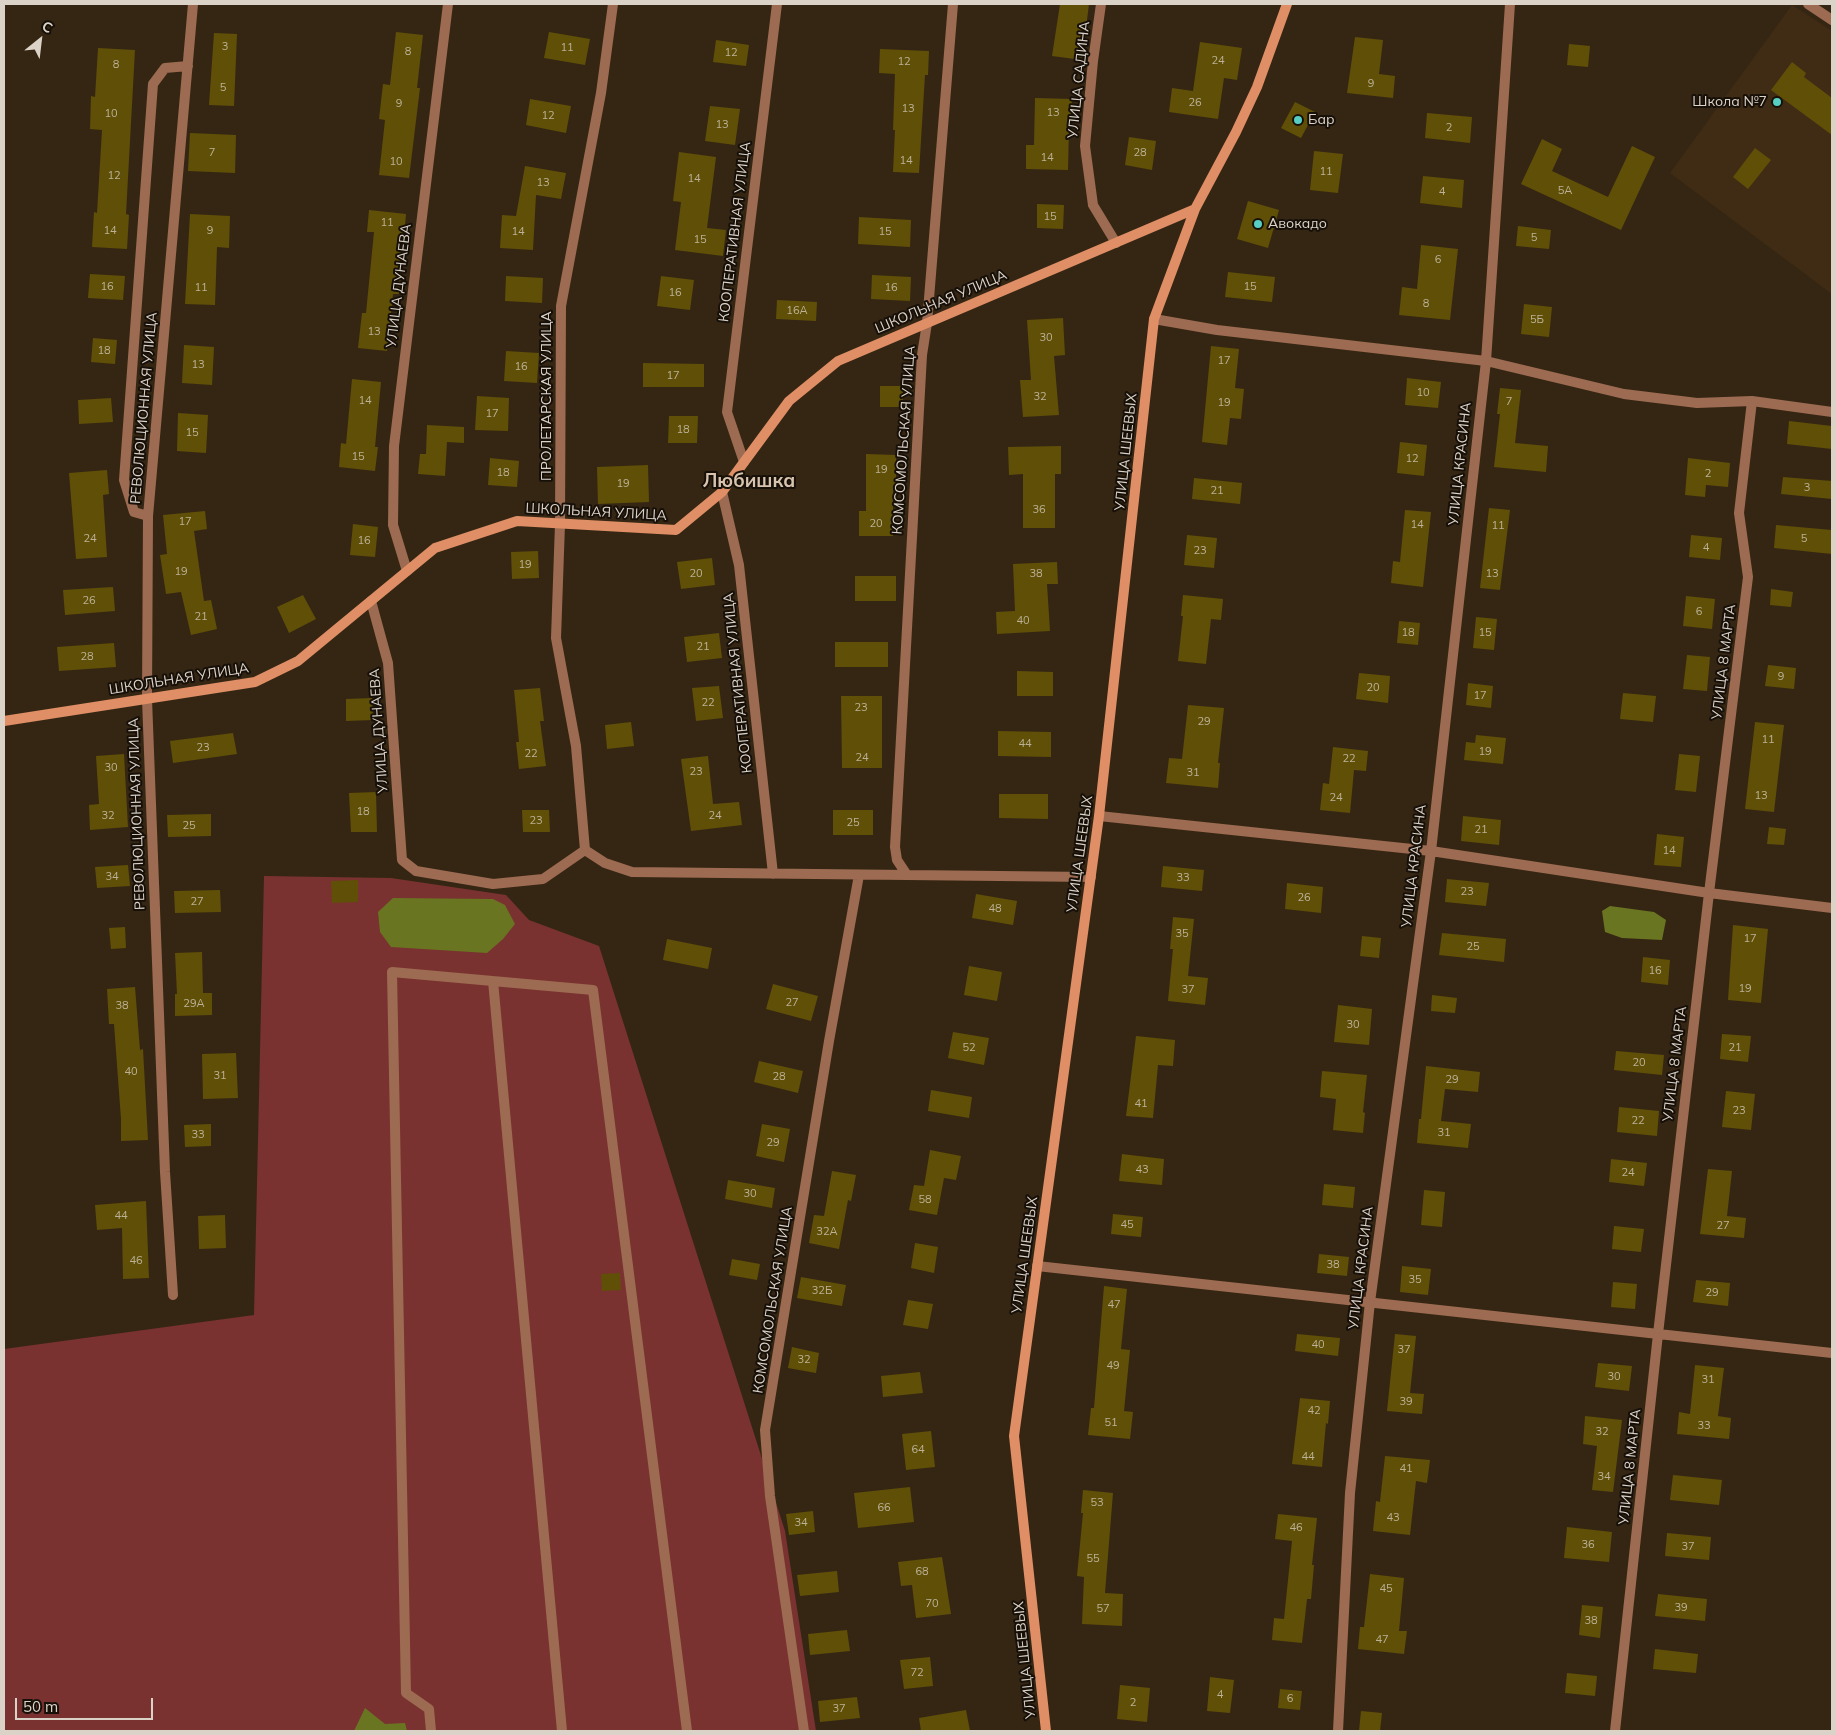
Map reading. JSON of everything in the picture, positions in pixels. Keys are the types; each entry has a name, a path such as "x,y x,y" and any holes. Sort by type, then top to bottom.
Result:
{"main road":[{"name":"УЛИЦА ШЕЕВЫХ","path":"1046,1731 1014,1436 1099,816 1154,319 1195,209 1258,87 1287,4"},
{"name":"ШКОЛЬНАЯ УЛИЦА","path":"4,721 255,682 298,661 435,548 517,521 676,530 722,492 789,401 838,361 1195,209"}],"street":[{"name":"РЕВОЛЮЦИОННАЯ УЛИЦА","path":"173,1295 165,1172 147,699 148,516 193,4"},
{"name":"УЛИЦА ДУНАЕВА","path":"407,570 392,525 394,446 448,4"},
{"name":"ПРОЛЕТАРСКАЯ УЛИЦА","path":"585,850 576,746 556,638 560,524 560,306 601,93 614,4"},
{"name":"КООПЕРАТИВНАЯ УЛИЦА","path":"744,462 727,412 778,4"},
{"name":"КОМСОМОЛЬСКАЯ УЛИЦА","path":"907,875 897,860 895,847 922,355 927,323 953,4"},
{"name":"УЛИЦА САДИНА","path":"1101,4 1092,61 1085,146 1093,205 1116,243"},
{"name":"УЛИЦА КРАСИНА","path":"1338,1731 1350,1493 1370,1302 1431,851 1486,361 1510,4"},
{"path":"1808,4 1832,20"},
{"path":"148,516 134,512 124,480 153,84 165,68 188,66"},
{"path":"1154,319 1217,330 1486,361 1624,394 1697,403 1752,401 1832,412"},
{"name":"УЛИЦА 8 МАРТА","path":"1615,1731 1658,1334 1748,577 1739,513 1752,401"},
{"name":"КООПЕРАТИВНАЯ УЛИЦА","path":"722,492 739,565 773,874"},
{"name":"УЛИЦА ДУНАЕВА","path":"371,601 388,663 402,860 416,872 493,884 543,879 585,850"},
{"path":"1099,816 1431,851 1709,894 1832,908"},
{"path":"585,850 605,863 632,872 1091,877"},
{"name":"КОМСОМОЛЬСКАЯ УЛИЦА","path":"804,1731 770,1496 765,1430 829,1041 859,875"},
{"path":"431,1731 429,1709 406,1694 392,972 593,990 688,1731"},
{"path":"493,981 562,1731"},
{"path":"1037,1266 1832,1353"}],"shaded area":[{"name":"Школа №7","path":"1792,5 1832,31 1832,294 1670,173"},
{"path":"264,876 391,878 506,895 529,920 599,946 785,1531 816,1731 4,1731 4,1349 254,1315"},
{"path":"393,898 493,899 505,905 515,924 503,939 487,953 391,947 380,932 378,912"},
{"path":"1610,906 1654,912 1666,920 1662,940 1622,938 1605,932 1602,911"},
{"path":"365,1708 385,1724 405,1723 407,1731 354,1731"}],"building":[{"path":"1060,4 1089,4 1082,60 1052,56"},
{"path":"396,32 423,35 417,88 420,88 409,178 379,175 385,120 379,119 383,84 390,85"},
{"path":"549,32 590,39 585,65 544,58"},
{"path":"214,33 237,34 234,106 209,105"},
{"path":"1355,37 1383,40 1379,74 1395,76 1393,98 1347,93"},
{"path":"716,40 749,45 746,66 713,62"},
{"path":"1200,42 1242,48 1237,80 1224,78 1218,119 1169,112 1172,88 1193,91"},
{"path":"1569,44 1590,46 1588,67 1567,65"},
{"path":"98,48 135,50 126,214 129,215 127,249 92,247 94,212 97,213 102,130 90,129 91,96 95,97"},
{"path":"880,49 929,51 928,75 925,75 919,173 893,172 895,74 879,73"},
{"path":"1792,62 1806,73 1804,77 1832,98 1832,135 1771,90"},
{"path":"1035,98 1072,99 1068,170 1026,169 1026,145 1034,145"},
{"path":"530,99 571,106 566,133 526,125"},
{"name":"Бар","path":"1295,102 1315,112 1301,138 1281,128"},
{"path":"710,106 740,109 735,145 705,141"},
{"path":"1427,113 1472,117 1470,143 1425,138"},
{"path":"190,133 236,135 235,173 188,171"},
{"path":"1129,137 1156,141 1152,170 1125,165"},
{"path":"1542,139 1562,149 1552,171 1608,197 1632,146 1655,157 1621,230 1521,184"},
{"path":"1755,148 1771,160 1748,189 1733,177"},
{"path":"1314,151 1343,154 1338,193 1310,190"},
{"path":"679,152 716,157 707,228 726,230 723,256 675,250 681,202 673,201"},
{"path":"525,166 566,173 561,199 536,195 533,250 500,248 502,215 516,216"},
{"path":"1423,176 1464,180 1462,208 1420,203"},
{"name":"Авокадо","path":"1248,201 1279,210 1268,248 1237,239"},
{"path":"1037,204 1064,205 1063,229 1037,228"},
{"path":"369,210 406,214 399,294 393,294 387,351 358,348 362,313 366,313 374,232 367,232"},
{"path":"190,214 230,216 229,248 217,247 215,305 185,304"},
{"path":"859,217 911,220 910,247 858,244"},
{"path":"1518,226 1551,230 1549,249 1516,246"},
{"path":"1421,245 1458,249 1450,320 1399,315 1402,287 1417,289"},
{"path":"1228,272 1275,277 1272,302 1225,297"},
{"path":"90,274 125,276 123,300 88,298"},
{"path":"872,275 911,277 910,301 871,299"},
{"path":"506,276 543,278 542,303 505,301"},
{"path":"661,276 694,280 690,310 657,306"},
{"path":"777,300 817,302 816,321 776,319"},
{"path":"1524,304 1552,307 1549,337 1521,334"},
{"path":"1063,318 1065,355 1054,356 1059,415 1023,417 1020,380 1031,380 1027,320"},
{"path":"93,338 117,340 115,364 91,362"},
{"path":"184,345 214,347 212,385 182,383"},
{"path":"1211,346 1239,349 1235,388 1244,389 1241,419 1230,418 1227,445 1202,442"},
{"path":"506,351 539,353 537,383 504,381"},
{"path":"643,363 704,364 704,387 643,387"},
{"path":"1407,378 1441,382 1438,408 1405,405"},
{"path":"352,379 381,382 375,447 378,447 375,471 339,467 341,443 346,444"},
{"path":"880,386 903,386 903,407 880,407"},
{"path":"1500,388 1521,390 1515,443 1548,446 1546,472 1494,467 1500,414 1497,414"},
{"path":"477,396 509,398 508,431 475,430"},
{"path":"111,398 113,422 79,424 78,400"},
{"path":"178,413 208,415 206,453 177,451"},
{"path":"669,416 698,416 697,443 668,443"},
{"path":"1789,421 1832,426 1832,449 1787,444"},
{"path":"427,425 464,427 464,443 447,442 445,476 418,474 420,454 426,454"},
{"path":"1400,442 1427,445 1424,476 1397,473"},
{"path":"1061,446 1061,474 1055,474 1055,528 1023,528 1023,474 1009,475 1008,447"},
{"path":"866,454 896,455 896,485 893,485 893,536 859,536 859,511 866,511"},
{"path":"490,458 519,461 517,487 488,485"},
{"path":"1688,458 1730,463 1728,487 1706,485 1705,497 1685,495"},
{"path":"648,465 649,502 598,504 597,467"},
{"path":"107,470 109,494 103,495 107,557 76,559 69,473"},
{"path":"1783,477 1832,481 1832,499 1781,494"},
{"path":"1194,478 1242,483 1240,504 1192,499"},
{"path":"1489,508 1510,510 1500,590 1480,588"},
{"path":"1405,510 1431,512 1423,587 1391,583 1393,561 1400,562"},
{"path":"205,511 207,529 194,531 204,601 211,600 217,629 191,635 181,592 166,594 160,555 167,554 163,515"},
{"path":"353,524 378,527 375,557 350,555"},
{"path":"1776,525 1832,530 1832,554 1774,548"},
{"path":"1187,535 1217,538 1214,568 1184,565"},
{"path":"1691,535 1722,538 1720,560 1689,557"},
{"path":"538,551 539,578 512,579 511,552"},
{"path":"712,558 715,585 681,589 677,562"},
{"path":"1057,562 1058,584 1047,584 1050,631 997,634 996,612 1015,611 1013,564"},
{"path":"855,576 896,576 896,601 855,601"},
{"path":"113,587 115,611 65,615 63,590"},
{"path":"1771,589 1793,592 1791,607 1770,605"},
{"path":"303,595 316,619 289,633 277,607"},
{"path":"1183,595 1223,599 1221,620 1211,619 1206,664 1178,661 1183,616 1181,616"},
{"path":"1686,596 1715,599 1712,629 1683,626"},
{"path":"1476,617 1497,619 1494,650 1473,648"},
{"path":"1399,621 1420,623 1418,645 1397,643"},
{"path":"719,633 722,658 687,662 684,637"},
{"path":"835,642 888,642 888,667 835,667"},
{"path":"114,643 116,667 59,671 57,647"},
{"path":"1687,655 1710,657 1707,691 1683,689"},
{"path":"1768,665 1796,668 1794,689 1765,686"},
{"path":"1017,671 1053,672 1053,696 1017,696"},
{"path":"1359,673 1390,676 1388,703 1356,699"},
{"path":"1468,683 1493,686 1491,708 1466,705"},
{"path":"719,686 723,718 696,721 692,688"},
{"path":"540,688 544,721 540,721 546,766 519,769 516,742 519,742 514,690"},
{"path":"1623,693 1656,696 1653,722 1620,719"},
{"path":"841,696 882,696 882,768 842,768"},
{"path":"372,698 373,720 346,721 346,699"},
{"path":"1188,705 1224,708 1218,763 1220,763 1218,788 1166,783 1169,758 1182,759"},
{"path":"631,722 634,746 607,749 605,725"},
{"path":"1755,722 1784,725 1774,812 1745,809"},
{"path":"998,731 1051,732 1051,757 998,756"},
{"path":"233,733 237,754 173,763 170,741"},
{"path":"1476,735 1506,738 1503,764 1464,760 1466,742 1475,743"},
{"path":"1333,747 1368,751 1366,771 1354,770 1350,813 1320,810 1323,783 1329,784"},
{"path":"124,754 128,827 90,830 89,805 99,804 96,756"},
{"path":"1679,754 1700,756 1696,792 1675,790"},
{"path":"708,756 713,804 739,802 742,825 691,831 681,759"},
{"path":"376,792 377,832 351,832 349,793"},
{"path":"999,794 1048,794 1048,819 999,818"},
{"path":"522,810 549,810 550,832 523,832"},
{"path":"833,810 873,810 873,835 833,835"},
{"path":"211,814 211,836 168,837 167,815"},
{"path":"1463,816 1501,820 1499,845 1461,841"},
{"path":"1769,827 1786,829 1784,845 1767,844"},
{"path":"1657,834 1684,837 1681,867 1654,865"},
{"path":"128,865 130,886 97,888 95,867"},
{"path":"1163,866 1204,870 1202,891 1161,887"},
{"path":"1447,879 1489,883 1486,906 1445,902"},
{"path":"358,880 358,902 332,903 331,881"},
{"path":"1287,883 1323,887 1321,913 1285,909"},
{"path":"220,890 221,912 175,913 174,891"},
{"path":"976,894 1017,901 1013,925 972,918"},
{"path":"1173,917 1194,919 1188,976 1208,978 1205,1005 1168,1001 1173,949 1170,949"},
{"path":"1733,925 1768,929 1761,1003 1728,1000"},
{"path":"125,927 126,948 111,949 109,928"},
{"path":"1442,933 1506,939 1504,962 1439,955"},
{"path":"1362,936 1381,938 1379,958 1360,956"},
{"path":"667,939 712,948 708,969 663,960"},
{"path":"202,952 203,993 212,993 212,1015 175,1016 175,994 177,994 175,953"},
{"path":"1643,957 1670,960 1668,985 1641,982"},
{"path":"969,966 1002,972 997,1001 964,995"},
{"path":"773,984 818,996 811,1021 766,1009"},
{"path":"135,987 140,1050 143,1049 148,1140 121,1141 114,1024 109,1024 107,989"},
{"path":"1432,995 1457,998 1455,1013 1431,1011"},
{"path":"1338,1005 1372,1009 1369,1045 1334,1042"},
{"path":"953,1032 989,1038 984,1065 948,1058"},
{"path":"1722,1034 1751,1036 1748,1062 1720,1059"},
{"path":"1136,1036 1175,1040 1173,1066 1158,1065 1153,1118 1126,1116"},
{"path":"1616,1051 1664,1055 1662,1075 1614,1070"},
{"path":"236,1053 238,1098 203,1099 202,1054"},
{"path":"759,1061 803,1071 798,1093 754,1082"},
{"path":"1426,1066 1480,1072 1478,1092 1445,1089 1441,1121 1471,1124 1468,1148 1417,1143"},
{"path":"1322,1071 1367,1075 1363,1133 1333,1130 1336,1099 1320,1097"},
{"path":"931,1090 972,1097 969,1118 928,1111"},
{"path":"1726,1091 1755,1094 1751,1130 1722,1127"},
{"path":"1619,1107 1659,1111 1657,1136 1617,1132"},
{"path":"211,1124 211,1146 185,1147 184,1125"},
{"path":"762,1124 790,1129 784,1162 756,1156"},
{"path":"930,1150 961,1156 956,1180 944,1178 937,1215 909,1210 914,1185 924,1186"},
{"path":"1122,1154 1164,1159 1162,1185 1119,1181"},
{"path":"1611,1159 1647,1163 1644,1186 1609,1182"},
{"path":"1708,1169 1732,1171 1727,1216 1746,1218 1744,1238 1700,1234"},
{"path":"832,1171 856,1175 851,1201 848,1200 839,1249 809,1243 814,1215 824,1216"},
{"path":"728,1180 775,1188 772,1208 725,1199"},
{"path":"1324,1184 1355,1187 1353,1208 1322,1205"},
{"path":"1424,1190 1445,1192 1442,1227 1421,1225"},
{"path":"146,1201 149,1278 123,1279 122,1228 97,1230 95,1205"},
{"path":"1113,1214 1143,1217 1141,1237 1111,1234"},
{"path":"225,1215 226,1248 199,1249 198,1216"},
{"path":"1614,1226 1644,1229 1641,1252 1612,1249"},
{"path":"915,1243 938,1247 934,1273 911,1268"},
{"path":"1319,1254 1349,1257 1347,1276 1317,1273"},
{"path":"732,1259 760,1264 757,1280 729,1275"},
{"path":"1402,1266 1431,1269 1428,1295 1400,1292"},
{"path":"620,1273 621,1290 602,1291 601,1274"},
{"path":"801,1277 846,1285 842,1306 797,1298"},
{"path":"1696,1280 1730,1283 1728,1306 1693,1302"},
{"path":"1613,1282 1637,1284 1635,1309 1611,1307"},
{"path":"1104,1286 1127,1289 1121,1349 1130,1350 1124,1411 1133,1412 1130,1439 1088,1435 1091,1408 1094,1408"},
{"path":"908,1300 933,1304 928,1329 903,1325"},
{"path":"1297,1334 1340,1338 1338,1356 1295,1351"},
{"path":"1395,1334 1416,1336 1410,1393 1424,1394 1422,1414 1387,1411"},
{"path":"792,1347 819,1353 816,1373 788,1368"},
{"path":"1598,1363 1632,1366 1629,1391 1595,1387"},
{"path":"1695,1365 1724,1368 1718,1416 1731,1418 1729,1439 1677,1434 1679,1412 1690,1414"},
{"path":"920,1372 923,1393 883,1397 881,1376"},
{"path":"1300,1398 1330,1401 1322,1467 1292,1464"},
{"path":"1585,1416 1622,1420 1613,1492 1592,1490 1597,1446 1583,1444"},
{"path":"931,1431 935,1467 906,1470 902,1434"},
{"path":"1385,1456 1430,1460 1427,1483 1416,1481 1410,1535 1373,1531 1376,1501 1380,1502"},
{"path":"1673,1475 1722,1480 1719,1505 1670,1500"},
{"path":"910,1487 914,1522 858,1528 854,1493"},
{"path":"1083,1490 1113,1493 1105,1593 1123,1594 1122,1626 1082,1624 1084,1577 1077,1576 1083,1513 1081,1513"},
{"path":"813,1511 815,1532 789,1535 786,1514"},
{"path":"1278,1514 1317,1518 1312,1565 1314,1565 1311,1599 1307,1599 1302,1643 1272,1640 1274,1618 1284,1619 1292,1541 1275,1539"},
{"path":"1567,1527 1612,1532 1609,1562 1564,1558"},
{"path":"1667,1533 1711,1537 1709,1560 1665,1556"},
{"path":"942,1557 951,1614 916,1618 912,1585 901,1586 898,1562"},
{"path":"837,1571 839,1592 800,1596 797,1575"},
{"path":"1370,1574 1404,1578 1399,1631 1407,1631 1404,1654 1358,1649 1360,1627 1364,1627"},
{"path":"1658,1594 1707,1599 1705,1621 1655,1616"},
{"path":"1582,1605 1603,1607 1600,1638 1579,1635"},
{"path":"847,1630 850,1651 810,1655 808,1634"},
{"path":"1655,1649 1698,1654 1696,1673 1653,1669"},
{"path":"930,1657 933,1686 904,1689 900,1660"},
{"path":"1567,1673 1597,1676 1595,1696 1565,1693"},
{"path":"1210,1677 1234,1680 1230,1713 1207,1711"},
{"path":"1120,1685 1150,1688 1147,1722 1117,1719"},
{"path":"1280,1689 1302,1691 1300,1710 1278,1708"},
{"path":"857,1697 860,1718 820,1722 818,1701"},
{"path":"966,1710 970,1731 921,1731 919,1718"},
{"path":"1361,1711 1382,1713 1380,1731 1359,1731"}],"place":[{"name":"Школа №7","path":"1777,102"},
{"name":"Бар","path":"1298,120"},
{"name":"Авокадо","path":"1258,224"}],"district":[{"name":"Любишка","path":"749,481"}]}
